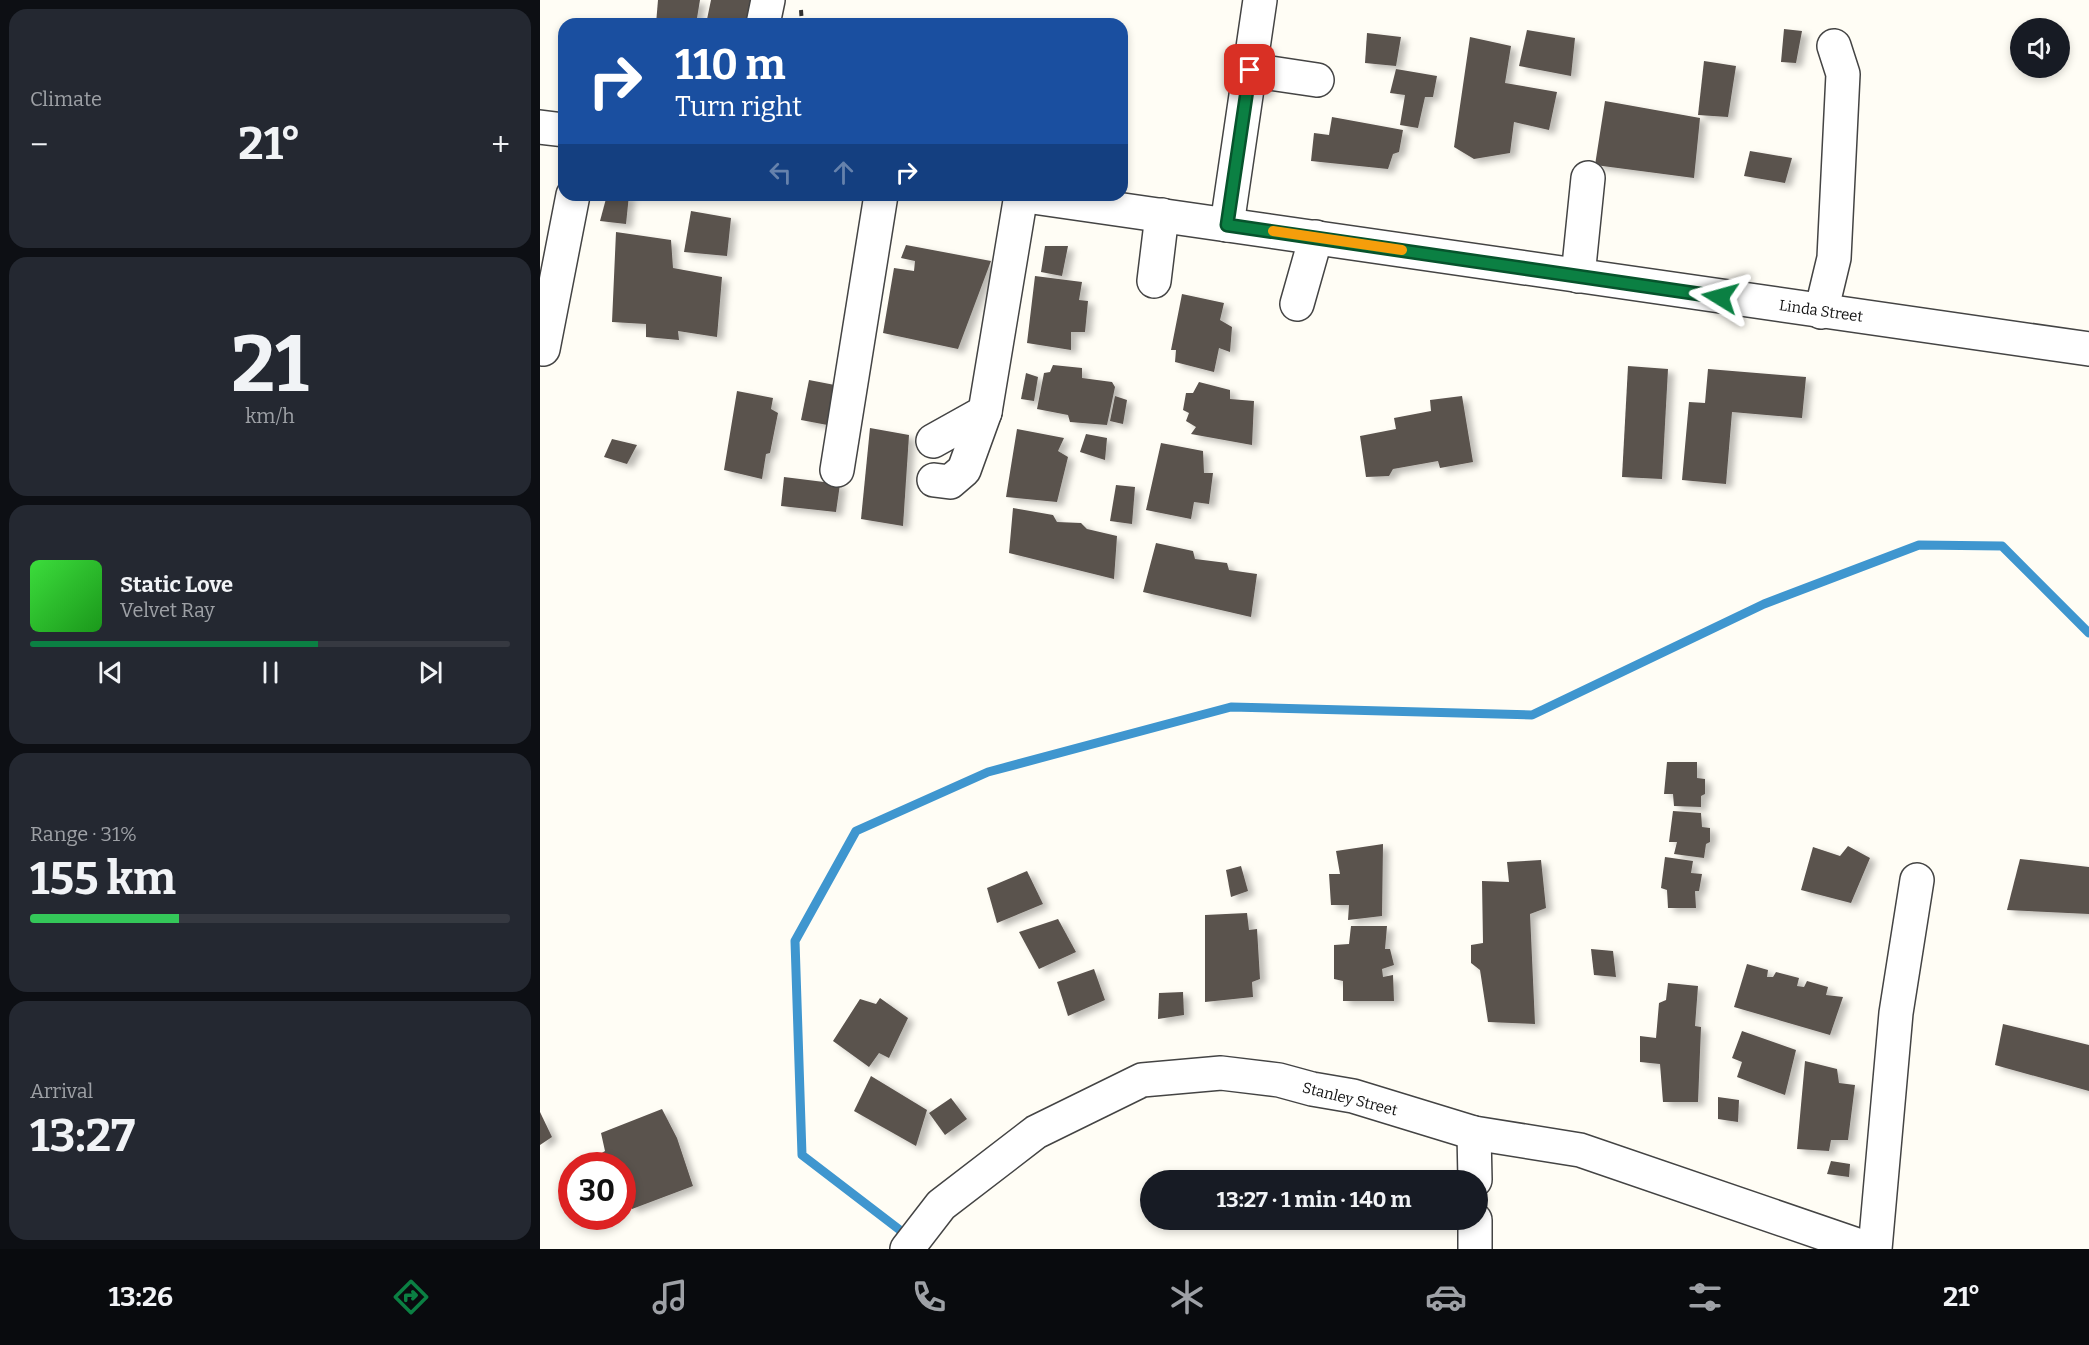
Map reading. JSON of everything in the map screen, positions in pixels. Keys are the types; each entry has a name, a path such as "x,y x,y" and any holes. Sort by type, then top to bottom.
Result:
{"street":[{"path":"764,18 768,0"},
{"path":"1227,225 1260,0"},
{"path":"1821,312 1834,258 1843,74 1834,46"},
{"path":"1250,70 1317,80"},
{"path":"540,127 558,129"},
{"path":"1578,276 1588,178"},
{"path":"543,349 572,201"},
{"path":"837,470 880,201"},
{"path":"934,480 950,482 964,470 985,412 1019,201"},
{"name":"Linda Street","path":"1063,201 2089,349"},
{"path":"1154,281 1162,215"},
{"path":"1297,304 1316,237"},
{"path":"933,441 985,412"},
{"path":"1875,1249 1896,1013 1917,880"},
{"name":"Stanley Street","path":"907,1249 941,1205 1036,1132 1142,1080 1221,1074 1279,1080 1312,1089 1353,1096 1474,1132 1580,1150 1835,1244 1869,1249"},
{"path":"1474,1132 1475,1170"},
{"path":"1475,1230 1475,1249"}],"building":[{"path":"658,0 700,0 697,18 656,18"},
{"path":"711,0 753,0 750,18 707,18"},
{"path":"1784,29 1802,31 1796,63 1781,62"},
{"path":"1527,30 1575,38 1571,76 1519,66"},
{"path":"1367,33 1401,37 1396,66 1365,63"},
{"path":"1470,37 1511,46 1505,83 1557,92 1549,130 1514,122 1510,153 1474,159 1454,147"},
{"path":"1704,61 1736,66 1728,117 1698,115"},
{"path":"1396,69 1437,76 1433,97 1425,97 1418,128 1400,125 1405,95 1390,93"},
{"path":"1605,101 1700,118 1694,178 1595,165"},
{"path":"1332,117 1403,130 1399,152 1393,154 1388,169 1311,161 1314,133 1329,135"},
{"path":"1750,151 1792,158 1785,183 1744,176"},
{"path":"605,201 628,201 626,224 600,221"},
{"path":"691,211 731,218 727,256 684,252"},
{"path":"616,232 671,240 673,268 722,277 717,337 678,331 679,340 646,337 646,324 612,322"},
{"path":"906,245 991,261 958,349 883,333 894,268 914,271 915,261 901,258"},
{"path":"1045,246 1068,246 1062,276 1041,272"},
{"path":"1035,276 1082,282 1079,300 1088,301 1085,332 1071,332 1071,350 1027,343"},
{"path":"1182,294 1224,303 1220,320 1232,327 1230,352 1219,348 1214,372 1175,362 1176,350 1171,350"},
{"path":"1053,365 1082,368 1082,378 1112,382 1115,387 1107,425 1070,422 1068,415 1037,409 1044,373 1050,372"},
{"path":"1628,366 1668,369 1662,479 1622,477"},
{"path":"1708,369 1806,377 1802,418 1732,412 1726,484 1682,480 1689,402 1705,403"},
{"path":"1026,373 1038,377 1034,401 1021,399"},
{"path":"809,380 845,387 838,427 801,420"},
{"path":"1199,382 1230,390 1230,399 1254,401 1252,445 1191,434 1196,427 1186,421 1189,413 1183,410 1186,393 1193,393"},
{"path":"737,391 773,398 771,409 778,413 770,453 766,454 762,479 724,470"},
{"path":"1115,396 1127,400 1123,424 1110,421"},
{"path":"1462,396 1473,462 1440,468 1438,461 1393,469 1389,476 1366,477 1360,436 1396,429 1394,418 1431,411 1430,400"},
{"path":"870,428 909,435 903,526 861,519"},
{"path":"1017,429 1064,438 1058,451 1068,457 1057,502 1006,497"},
{"path":"1086,434 1107,438 1105,460 1080,452"},
{"path":"612,439 637,445 627,464 604,457"},
{"path":"1161,443 1203,451 1204,473 1213,473 1209,504 1194,502 1191,519 1146,510"},
{"path":"784,477 840,484 836,512 781,506"},
{"path":"1116,485 1135,487 1132,524 1110,521"},
{"path":"1013,508 1053,515 1057,522 1081,523 1087,529 1117,536 1114,579 1009,553"},
{"path":"1156,543 1193,551 1195,559 1227,563 1229,570 1257,574 1251,617 1143,592"},
{"path":"1667,762 1697,762 1697,778 1705,779 1705,794 1701,796 1701,807 1674,806 1673,794 1664,794"},
{"path":"1673,811 1701,813 1702,827 1710,828 1710,842 1706,844 1704,858 1674,854 1677,842 1669,842"},
{"path":"1383,844 1382,916 1348,920 1349,905 1331,905 1329,874 1340,874 1336,851"},
{"path":"1848,846 1870,858 1851,903 1801,890 1813,847 1840,856"},
{"path":"1665,857 1693,861 1691,873 1702,874 1699,891 1695,891 1696,908 1668,908 1667,890 1661,888"},
{"path":"2020,859 2089,867 2089,914 2007,910"},
{"path":"1541,860 1546,908 1530,914 1535,1024 1488,1022 1480,970 1471,963 1471,945 1483,943 1482,881 1509,882 1507,862"},
{"path":"1241,866 1248,891 1231,897 1226,870"},
{"path":"1027,871 1043,904 997,923 987,888"},
{"path":"1247,913 1249,930 1257,929 1260,979 1252,982 1253,997 1205,1002 1205,915"},
{"path":"1058,919 1076,952 1039,969 1019,932"},
{"path":"1351,926 1387,926 1385,949 1390,949 1394,965 1382,969 1383,977 1393,975 1394,1001 1343,1001 1343,981 1334,979 1334,945 1349,944"},
{"path":"1591,949 1613,951 1616,977 1594,975"},
{"path":"1747,964 1768,970 1767,977 1773,977 1776,972 1799,978 1797,986 1804,987 1807,981 1828,987 1826,995 1843,997 1830,1035 1734,1007"},
{"path":"1094,969 1105,1000 1068,1016 1057,982"},
{"path":"1668,983 1698,986 1695,1026 1701,1027 1698,1102 1663,1102 1660,1064 1640,1062 1640,1036 1656,1038 1659,1003 1666,1000"},
{"path":"1183,992 1184,1015 1158,1019 1159,993"},
{"path":"880,998 908,1018 889,1058 879,1053 869,1067 833,1041 860,999 876,1004"},
{"path":"2003,1024 2089,1045 2089,1091 1995,1065"},
{"path":"1742,1031 1796,1050 1785,1095 1737,1077 1742,1062 1732,1058"},
{"path":"1805,1061 1837,1069 1839,1083 1855,1085 1848,1140 1831,1140 1829,1151 1797,1149"},
{"path":"871,1076 927,1110 916,1146 854,1111"},
{"path":"1718,1097 1739,1100 1738,1122 1718,1119"},
{"path":"951,1098 967,1119 945,1135 929,1113"},
{"path":"662,1109 677,1138 693,1186 636,1207 636,1152 603,1152 601,1133"},
{"path":"540,1112 552,1137 540,1145"},
{"path":"1831,1161 1850,1164 1849,1177 1827,1174"}],"waterway":[{"path":"909,1237 802,1155 795,941 856,831 988,772 1231,707 1532,715 1764,604 1919,545 2002,546 2089,633"}],"slow traffic":[{"path":"1273,231 1402,250"}],"route":[{"path":"1250,70 1227,225 1720,297"}]}
